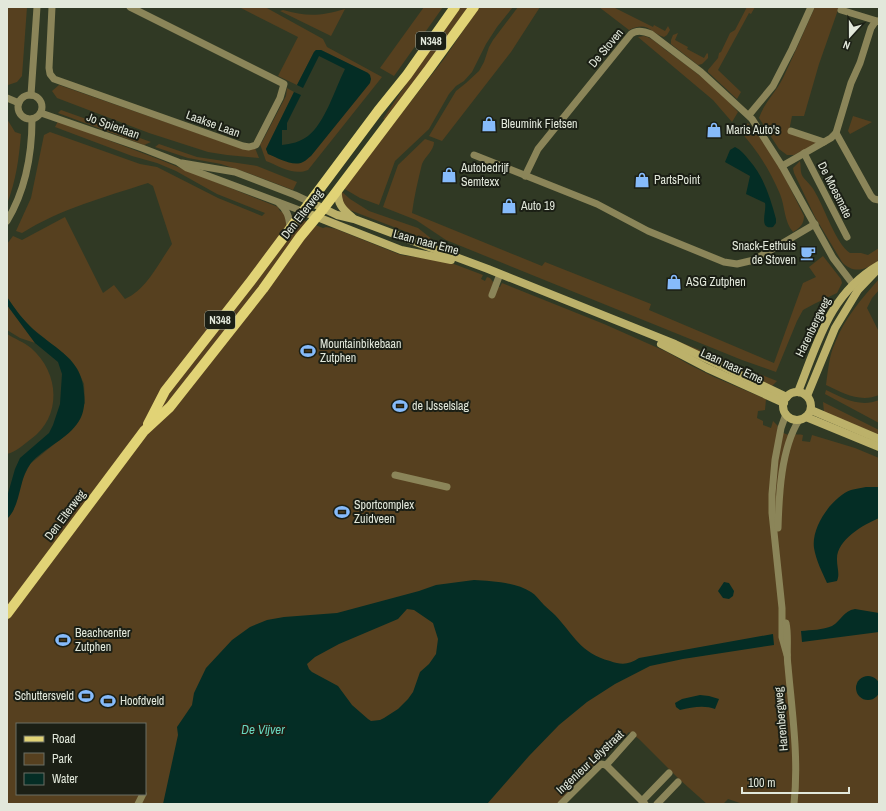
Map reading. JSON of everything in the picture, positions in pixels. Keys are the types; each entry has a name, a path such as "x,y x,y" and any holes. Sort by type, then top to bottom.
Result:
{"main road":[{"name":"Den Elterweg","path":"144,432 165,391 251,281 302,211 407,75 455,7"},
{"name":"Den Elterweg","path":"7,614 144,432 170,407 263,289 300,237 338,190 474,7"}],"street":[{"path":"31,95 37,7"},
{"name":"Laakse Laan","path":"52,7 49,68 50,74 54,79 243,146 249,147 256,145 280,98 284,84 130,7"},
{"path":"749,115 773,86 811,7"},
{"path":"840,10 878,21 871,28 860,63 851,83 836,133 871,196 874,199 879,200"},
{"name":"De Stoven","path":"525,176 538,150 631,34 640,31 651,34 701,72 749,115 782,166 833,258 856,287"},
{"path":"31,95 36,96 42,103 41,113 39,116 32,119 27,119 20,113 19,103 24,97 31,95"},
{"path":"7,98 19,103"},
{"name":"Jo Spierlaan","path":"41,113 178,162 235,172 310,202"},
{"path":"7,221 16,206 22,187 32,143 32,119"},
{"name":"De Moesmate","path":"791,131 824,142"},
{"name":"De Moesmate","path":"782,166 831,138 836,133"},
{"name":"De Moesmate","path":"804,153 847,237"},
{"path":"474,155 597,204 648,231 730,264 754,260 815,224"},
{"name":"Jo Spierlaan","path":"178,162 187,168 302,211"},
{"name":"Laan naar Eme","path":"338,190 339,204 343,210 354,219"},
{"path":"276,200 284,208 288,215 290,227"},
{"name":"Laan naar Eme","path":"310,202 337,214 354,219 675,344 785,400"},
{"name":"Laan naar Eme","path":"302,211 401,250 452,260 499,276"},
{"name":"Harenbergweg","path":"807,396 830,337 856,287 868,272 879,265"},
{"name":"Harenbergweg","path":"798,392 815,347 832,313 844,294 856,287 879,268"},
{"path":"492,295 499,276"},
{"path":"802,418 811,410 811,402 807,396 798,392 790,394 785,400 786,414 790,417 802,418 879,447"},
{"path":"811,410 879,439"},
{"name":"Harenbergweg","path":"786,414 781,428 773,473 772,513 777,548 782,608 786,626 796,758 794,804"},
{"name":"Harenbergweg","path":"777,548 781,480 791,433 802,418"},
{"path":"395,475 447,487"},
{"name":"Ingenieur Lelystraat","path":"561,804 601,764 606,765 633,736"},
{"path":"606,765 643,802 669,773"},
{"path":"657,804 678,782"},
{"path":"138,804 142,795"}],"green space":[{"path":"7,7 27,7 22,76 17,82 8,85 7,85"},
{"path":"239,7 265,7 323,39 327,47 382,77 308,170 303,172 292,171 266,161 260,144 286,96 287,88 294,92 266,149 268,154 293,163 368,73 321,50 316,50 297,85 278,76 298,37"},
{"path":"424,7 443,7 394,76 380,68"},
{"path":"460,7 470,7 386,120 383,119 408,81"},
{"path":"479,7 513,7 486,44 472,72 449,94 429,129 395,161 379,205 360,198 343,188 444,59"},
{"path":"518,7 540,7 511,52 442,141 429,136 456,91 479,71 493,40"},
{"path":"599,7 613,7 653,27 654,25 665,31 668,26 670,30 664,37 645,27 629,30"},
{"path":"747,7 755,7 751,14 749,13 718,70 741,92 737,99 708,72 708,70 718,58 719,53 721,52 730,33 735,30"},
{"path":"815,7 839,7 819,64 804,116 792,116 789,131 816,141 817,144 794,155 787,155 779,149 759,118 764,107 783,78"},
{"path":"345,9 331,36 280,11 283,10 299,14 314,15"},
{"path":"678,33 675,40 688,47 687,49 704,58 707,53 708,54 708,58 702,64 698,65 671,44 673,35"},
{"path":"644,36 656,42 722,95 738,112 732,122 713,100 638,37"},
{"path":"59,85 243,149 255,148 259,158 208,152 149,133 57,98 52,91"},
{"path":"61,110 151,142 144,145 58,113"},
{"path":"853,116 872,122 850,134 848,131"},
{"path":"7,119 15,132 21,134 17,169 7,204"},
{"path":"58,121 278,207 280,211 323,228 326,227 336,229 401,255 446,261 483,275 481,279 485,281 487,277 490,278 493,284 500,287 502,283 604,324 667,352 714,377 766,399 765,410 758,411 757,418 763,421 763,425 771,428 773,421 778,426 777,429 784,433 789,435 803,435 802,441 810,442 812,435 855,448 879,458 879,804 743,804 728,799 723,804 707,804 679,779 639,739 629,732 608,753 606,752 557,804 7,804 7,519 13,511 23,478 30,464 69,432 85,403 84,384 78,370 70,359 33,329 19,315 7,297 7,244 13,236 22,240 65,217 103,293 114,285 125,299 133,295 146,282 172,244 153,186 148,183 67,210 22,233 16,231 31,198 44,135 50,132 140,164 157,167 218,198 262,216 265,213 217,194 176,171 157,163 132,156 55,127"},
{"path":"748,123 765,144 786,179 804,216 801,226 793,232 786,219 782,199 772,177 752,145 740,131"},
{"path":"425,139 434,142 434,145 422,164 412,213 542,266 545,262 651,304 649,310 774,363 803,283 816,277 809,267 823,256 841,279 842,283 837,293 803,310 776,372 742,360 446,240 416,220 383,207 398,165"},
{"path":"159,144 197,157 257,166 297,182 293,190 221,164 188,158 155,147"},
{"path":"800,161 802,175 815,191 840,242 850,253 861,253 868,255 879,248 879,261 865,268 856,270 842,262 815,217 794,173 793,168"},
{"path":"341,191 350,199 369,211 418,228 438,244 347,209 340,198"},
{"path":"879,279 879,290 872,298 867,308 879,332 879,395 865,398 852,396 826,385 831,353 848,317"},
{"path":"7,305 35,343 20,338 7,330"},
{"path":"7,334 31,348 41,358 48,370 54,395 48,419 41,430 20,448 7,454"},
{"path":"670,338 777,381 771,387"},
{"path":"826,390 852,401 865,403 879,400 879,423 825,394"},
{"path":"823,402 879,430 879,435 824,412"}],"water":[{"path":"316,50 321,50 368,73 371,79 370,83 311,156 303,162 290,163 268,154 266,149 294,92 301,95 287,123 287,130 282,130 282,145 302,140 308,136 320,123 345,69 319,56 303,88 297,85"},
{"path":"735,147 747,158 763,180 776,219 776,223 773,227 768,227 764,223 765,203 746,194 750,176 725,162 730,150"},
{"path":"7,297 30,326 60,350 74,364 83,382 84,408 79,421 69,433 31,463 24,476 18,499 12,513 7,519 7,497 15,469 20,458 49,433 53,425 60,404 62,374 58,362 35,343 7,305"},
{"path":"866,487 879,487 879,518 858,529 841,546 837,560 837,581 827,583 814,548 814,540 819,522 837,499 851,490"},
{"name":"De Vijver","path":"474,580 503,583 525,589 531,592 555,615 584,648 600,658 618,663 625,664 639,658 773,634 774,645 683,659 650,666 615,684 587,702 559,725 529,756 487,804 163,804 178,735 177,727 192,705 194,693 206,668 232,640 250,627 267,620 284,617 337,613 436,585","holes":["407,609 414,610 433,623 438,639 436,654 429,664 420,672 413,692 408,699 398,709 384,718 371,721 352,705 338,686 309,669 307,664 315,657 339,644 398,619"]},
{"path":"724,582 729,583 734,591 733,596 729,599 723,598 718,591"},
{"path":"855,609 879,613 879,632 802,642 801,631 821,629 832,626 845,614"},
{"path":"868,676 876,680 880,688 876,696 868,700 860,696 856,688 860,680"},
{"path":"700,695 719,699 715,709 698,707 680,710 676,707 675,703 682,699"}],"place":[{"name":"Bleumink Fietsen","path":"489,124"},
{"name":"Maris Auto's","path":"714,130"},
{"name":"Autobedrijf Semtexx","path":"449,175"},
{"name":"PartsPoint","path":"642,180"},
{"name":"Auto 19","path":"509,206"},
{"name":"Snack-Eethuis de Stoven","path":"808,253"},
{"name":"ASG Zutphen","path":"674,282"},
{"name":"Mountainbikebaan Zutphen","path":"308,351"},
{"name":"de IJsselslag","path":"400,406"},
{"name":"Sportcomplex Zuidveen","path":"342,512"},
{"name":"Beachcenter Zutphen","path":"63,640"},
{"name":"Schuttersveld","path":"86,696"},
{"name":"Hoofdveld","path":"108,701"}]}
